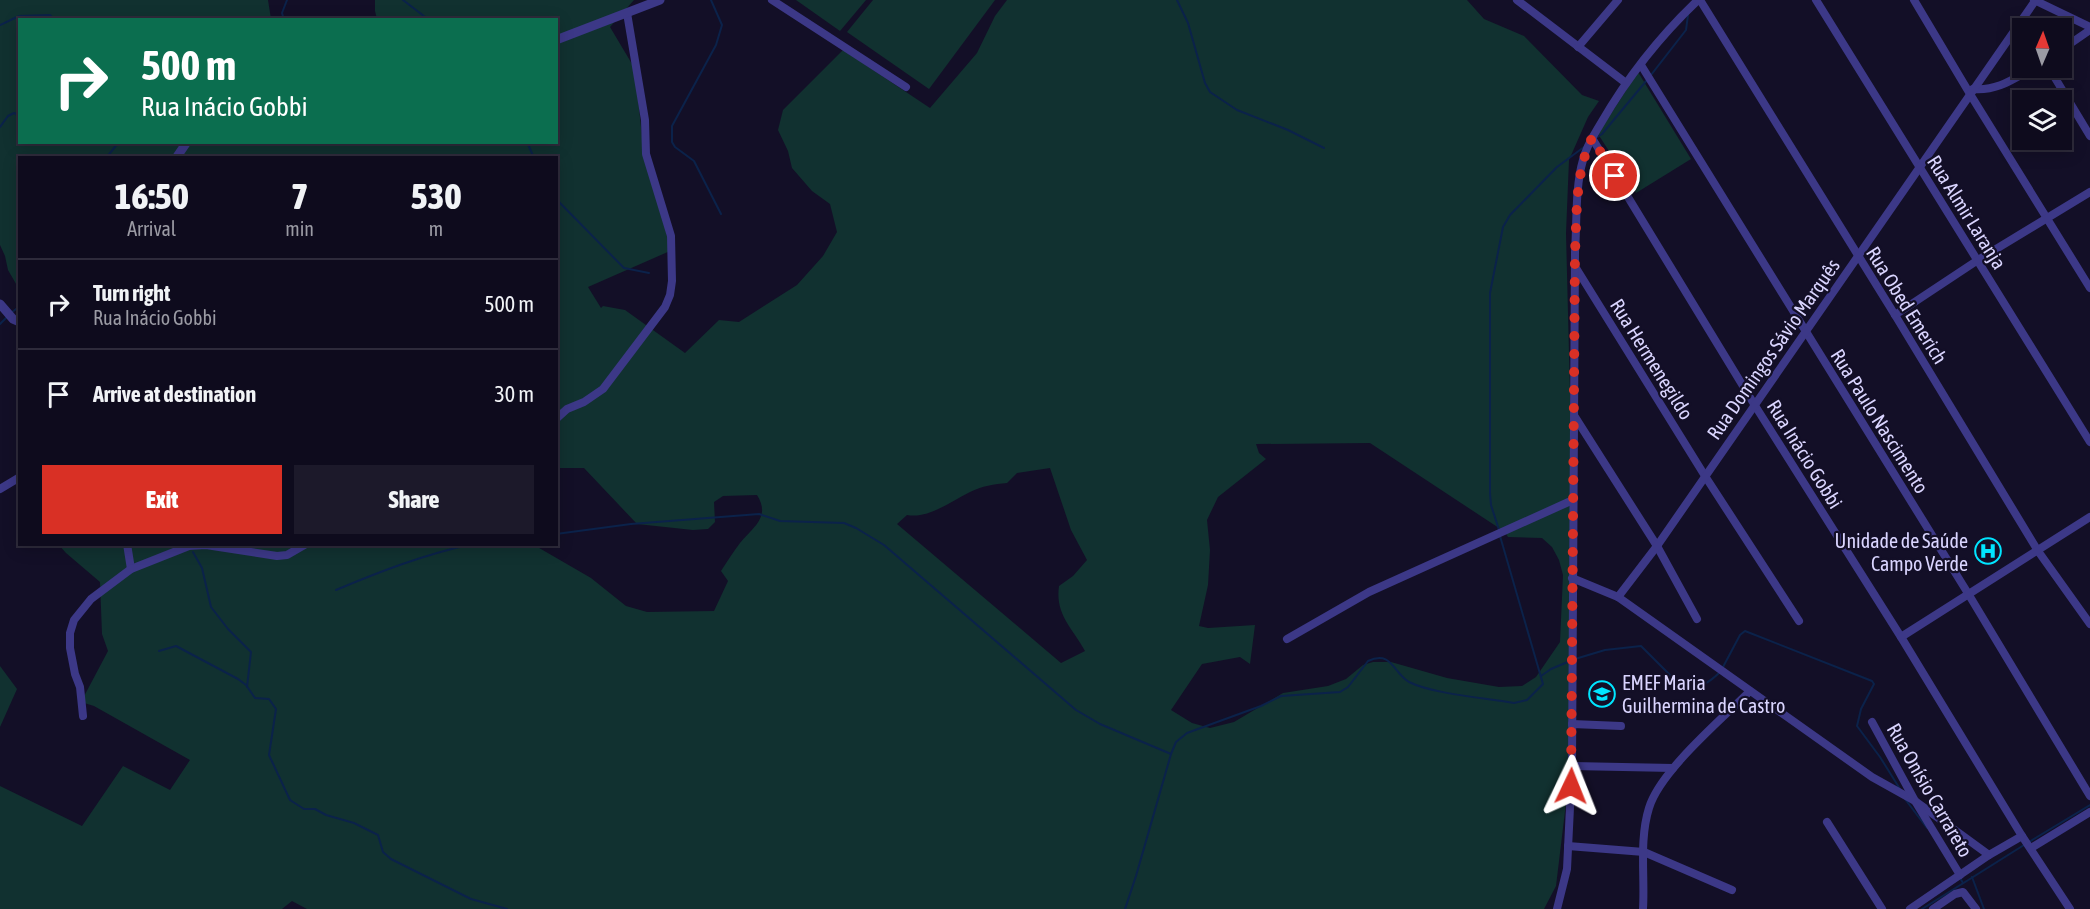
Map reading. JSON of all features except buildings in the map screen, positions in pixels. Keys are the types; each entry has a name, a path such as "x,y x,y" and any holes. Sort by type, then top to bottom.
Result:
{"street":[{"path":"558,39 660,0"},
{"path":"772,0 906,87"},
{"path":"1517,0 1626,83"},
{"path":"1578,47 1618,0"},
{"path":"1557,909 1567,869 1572,766 1575,266 1581,171 1586,150 1592,138 1626,83 1676,21 1699,0"},
{"name":"Rua Obed Emerich","path":"1699,0 1895,315 2038,551 2090,624"},
{"name":"Rua Almir Laranja","path":"1816,0 2090,442"},
{"path":"1914,0 2090,288"},
{"path":"2035,0 2053,4 2090,29 2072,42"},
{"name":"Rua Domingos Sávio Marquês","path":"1618,597 1657,546 2035,0"},
{"path":"558,417 603,388 665,307 670,295 673,270 671,236 646,154 645,120 627,13"},
{"name":"Rua Paulo Nascimento","path":"1641,65 1969,595 2090,796"},
{"path":"1971,92 1996,88 2015,78"},
{"path":"2055,78 2090,136"},
{"name":"Rua Inácio Gobbi","path":"1592,138 1754,405 1902,637 2022,836 2070,909"},
{"path":"1895,315 1978,260 2090,192"},
{"name":"Rua Hermenegildo","path":"1575,266 1705,476 1799,621"},
{"path":"0,304 13,319 18,321"},
{"path":"1574,416 1657,546 1697,619"},
{"path":"0,489 18,478"},
{"path":"1287,639 1369,592 1573,500"},
{"path":"1902,637 2090,517"},
{"path":"127,546 131,569"},
{"path":"83,716 80,687 70,648 70,633 74,620 91,599 131,569 189,546"},
{"path":"212,546 277,556 287,555 303,546"},
{"path":"1572,578 1618,597 1872,777 1912,799 1989,855"},
{"path":"1643,909 1644,852 1649,808 1673,768 1750,691"},
{"name":"Rua Onísio Carrareto","path":"1872,722 1912,799 1960,875"},
{"path":"1572,724 1621,726"},
{"path":"1572,766 1673,768"},
{"path":"2031,849 2090,812"},
{"path":"1827,822 1882,909"},
{"path":"1910,909 1989,855 2022,836"},
{"path":"1568,846 1644,852 1732,890"},
{"path":"1933,909 1959,892 1966,895 1976,909"}],"green space":[{"path":"0,0 268,0 271,18 18,18 18,144 558,144 558,18 377,18 375,0 634,0 610,27 635,69 644,156 662,212 670,251 588,287 601,308 603,306 625,310 685,353 719,320 739,322 797,285 823,256 837,232 830,204 812,191 792,168 788,151 778,130 783,110 843,50 930,108 977,53 995,16 1007,0 1467,0 1484,19 1524,36 1582,95 1599,101 1588,117 1569,160 1566,233 1571,433 1570,770 1556,886 1544,909 307,909 292,901 282,909 0,909 0,786 82,826 123,766 170,790 190,760 94,706 81,702 108,651 102,634 100,582 60,546 536,546 591,578 626,606 647,612 714,611 728,581 721,571 740,543 755,527 762,510 757,495 723,496 714,502 715,522 708,529 693,530 637,524 584,468 558,468 558,156 18,156 18,287 8,270 0,245","holes":["1370,443 1505,532 1508,537 1542,538 1552,547 1563,575 1560,642 1536,677 1522,686 1499,687 1447,678 1391,662 1373,662 1363,665 1346,679 1328,686 1283,693 1234,722 1210,728 1192,723 1171,710 1202,664 1240,657 1250,664 1255,625 1208,628 1199,626 1208,585 1210,550 1207,520 1218,497 1266,459 1259,453 1256,444","1050,468 1071,530 1087,560 1073,576 1059,586 1058,596 1062,613 1085,651 1061,663 897,524 907,515 915,516 932,512 979,488 1007,483 1017,473"]},
{"path":"796,0 866,0 840,31"},
{"path":"873,0 995,0 929,89 847,32"},
{"path":"1638,72 1691,159 1636,193 1598,134"},
{"path":"0,666 17,689 0,727"}],"waterway":[{"path":"283,18 282,13 287,0"},
{"path":"403,0 426,18"},
{"path":"711,0 722,25 716,45 672,126 672,142 675,147 694,161 721,214"},
{"path":"1177,0 1188,23 1205,83 1210,92 1237,110 1288,130 1324,148"},
{"path":"0,25 19,16 50,15 53,18"},
{"path":"1651,75 1686,30 1688,15"},
{"path":"1596,138 1602,134 1647,80"},
{"path":"0,127 8,116 14,113 18,115"},
{"path":"108,156 117,144"},
{"path":"528,144 533,156"},
{"path":"1499,530 1491,505 1490,493 1490,293 1503,227 1510,215 1557,167 1584,147"},
{"path":"558,200 624,268 649,273"},
{"path":"11,313 18,308"},
{"path":"0,324 7,317"},
{"path":"558,534 631,524 759,514 780,521 844,523 884,545 1076,710 1100,724 1171,754"},
{"path":"1125,909 1171,754 1176,742 1187,733 1261,706 1281,696 1340,692 1348,687 1368,661 1376,658 1387,660 1409,682 1432,690 1514,703 1527,700 1543,684 1500,536"},
{"path":"336,590 402,564 464,546"},
{"path":"193,552 202,568 211,607 228,629 251,652 247,687"},
{"path":"1723,667 1740,635 1745,631 1872,681 1874,684 1861,709 1857,726 1900,789"},
{"path":"159,651 176,646 238,679 246,685 255,698 269,699 276,709 269,755 290,800 304,809 315,809 326,815 354,823 378,835 383,852 391,859 471,899 507,909"},
{"path":"1575,659 1605,650 1641,646 1679,684 1685,687 1701,686 1720,672"},
{"path":"1541,676 1570,661"},
{"path":"1905,799 1927,828"},
{"path":"2029,842 2090,805"},
{"path":"1922,909 2024,845"},
{"path":"1972,877 1984,909"},
{"path":"1960,878 1963,883"}],"place":[{"name":"Unidade de Saúde Campo Verde","path":"1988,551"},
{"name":"EMEF Maria Guilhermina de Castro","path":"1602,694"}],"route":[{"path":"1571,786 1575,252 1581,171 1586,150 1592,138 1615,176"}]}
